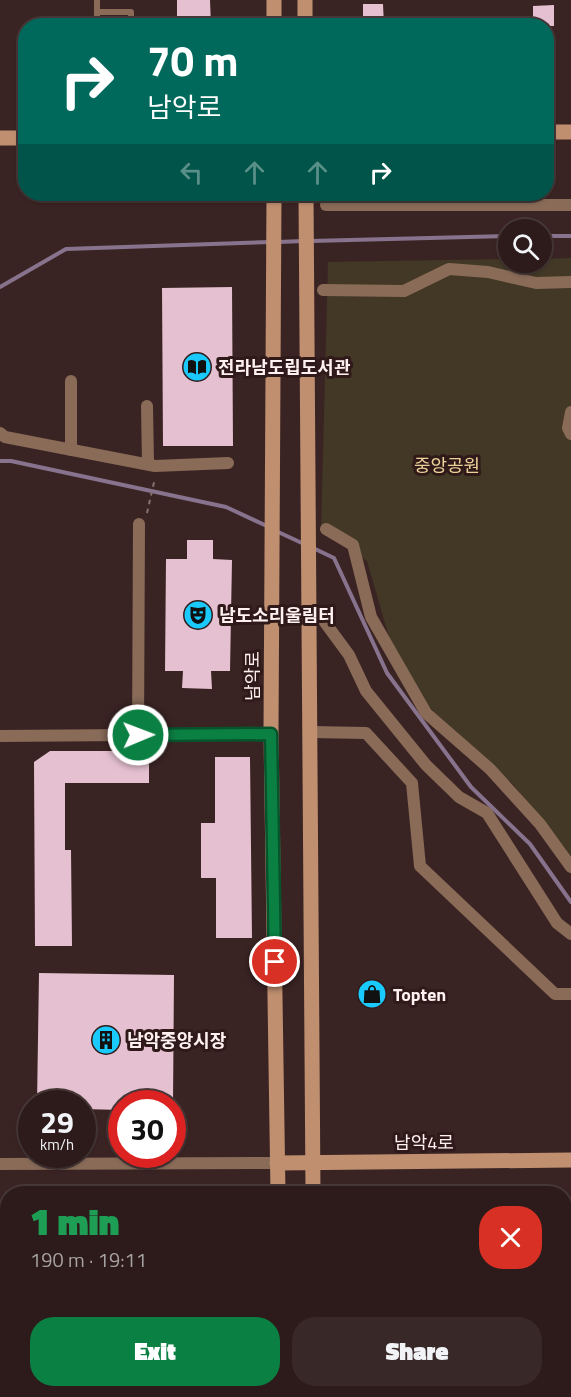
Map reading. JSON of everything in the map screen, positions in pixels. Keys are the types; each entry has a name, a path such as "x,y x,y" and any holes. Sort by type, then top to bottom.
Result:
{"street":[{"path":"274,0 274,18"},
{"path":"305,0 305,18"},
{"path":"554,132 571,132"},
{"path":"0,138 18,138"},
{"name":"남악로","path":"274,201 271,734 278,1186"},
{"path":"306,201 313,1186"},
{"path":"326,205 571,205"},
{"path":"323,290 404,291 449,269 488,272 536,283 571,282"},
{"path":"71,381 71,450"},
{"path":"147,406 152,469"},
{"path":"571,412 568,428 571,434"},
{"path":"0,433 5,437 152,469 228,463"},
{"path":"138,735 139,524"},
{"path":"326,529 353,545 371,617 426,713 490,769 540,824 571,867"},
{"path":"324,621 349,655 366,691 426,765 459,797 487,813 556,923 571,934"},
{"path":"310,732 366,733 412,783 420,866 555,994 571,994"},
{"path":"0,736 271,734"},
{"name":"남악4로","path":"277,1163 571,1160"},
{"path":"0,1164 277,1163"}],"lane":[{"path":"97,0 97,18"},
{"path":"97,12 131,12 131,18"}],"path":[{"path":"148,506 152,469"}],"green space":[{"name":"중앙공원","path":"571,258 571,859 513,784 402,682 367,561 321,530 328,262 498,259 498,273 552,273 552,259"}],"building":[{"path":"177,0 210,0 211,18 177,18"},
{"path":"363,4 383,4 384,18 363,18"},
{"path":"554,5 554,18 533,18 533,6"},
{"name":"전라남도립도서관","path":"232,287 233,446 163,446 162,288"},
{"name":"남도소리울림터","path":"187,540 213,540 213,559 232,560 230,671 211,671 212,689 182,688 183,671 165,671 166,559 187,559"},
{"path":"50,751 149,751 149,783 65,783 65,850 71,850 72,946 35,946 34,762"},
{"path":"215,757 250,757 252,938 216,938 216,878 201,878 201,823 215,823"},
{"name":"남악중앙시장","path":"39,973 174,975 173,1090 108,1090 108,1110 96,1109 96,1090 37,1090"}],"waterway":[{"path":"311,241 498,236"},
{"path":"552,236 571,236"},
{"path":"278,242 304,241"},
{"path":"0,287 66,249 271,242"},
{"path":"0,461 11,461 226,507 269,527"},
{"path":"276,531 304,544"},
{"path":"311,547 334,558 387,673 471,787 530,844 571,902"}],"place":[{"name":"전라남도립도서관","path":"197,367"},
{"name":"남도소리울림터","path":"198,615"},
{"name":"Topten","path":"372,994"},
{"name":"남악중앙시장","path":"106,1040"}],"route":[{"path":"138,735 271,734 275,962"}]}
